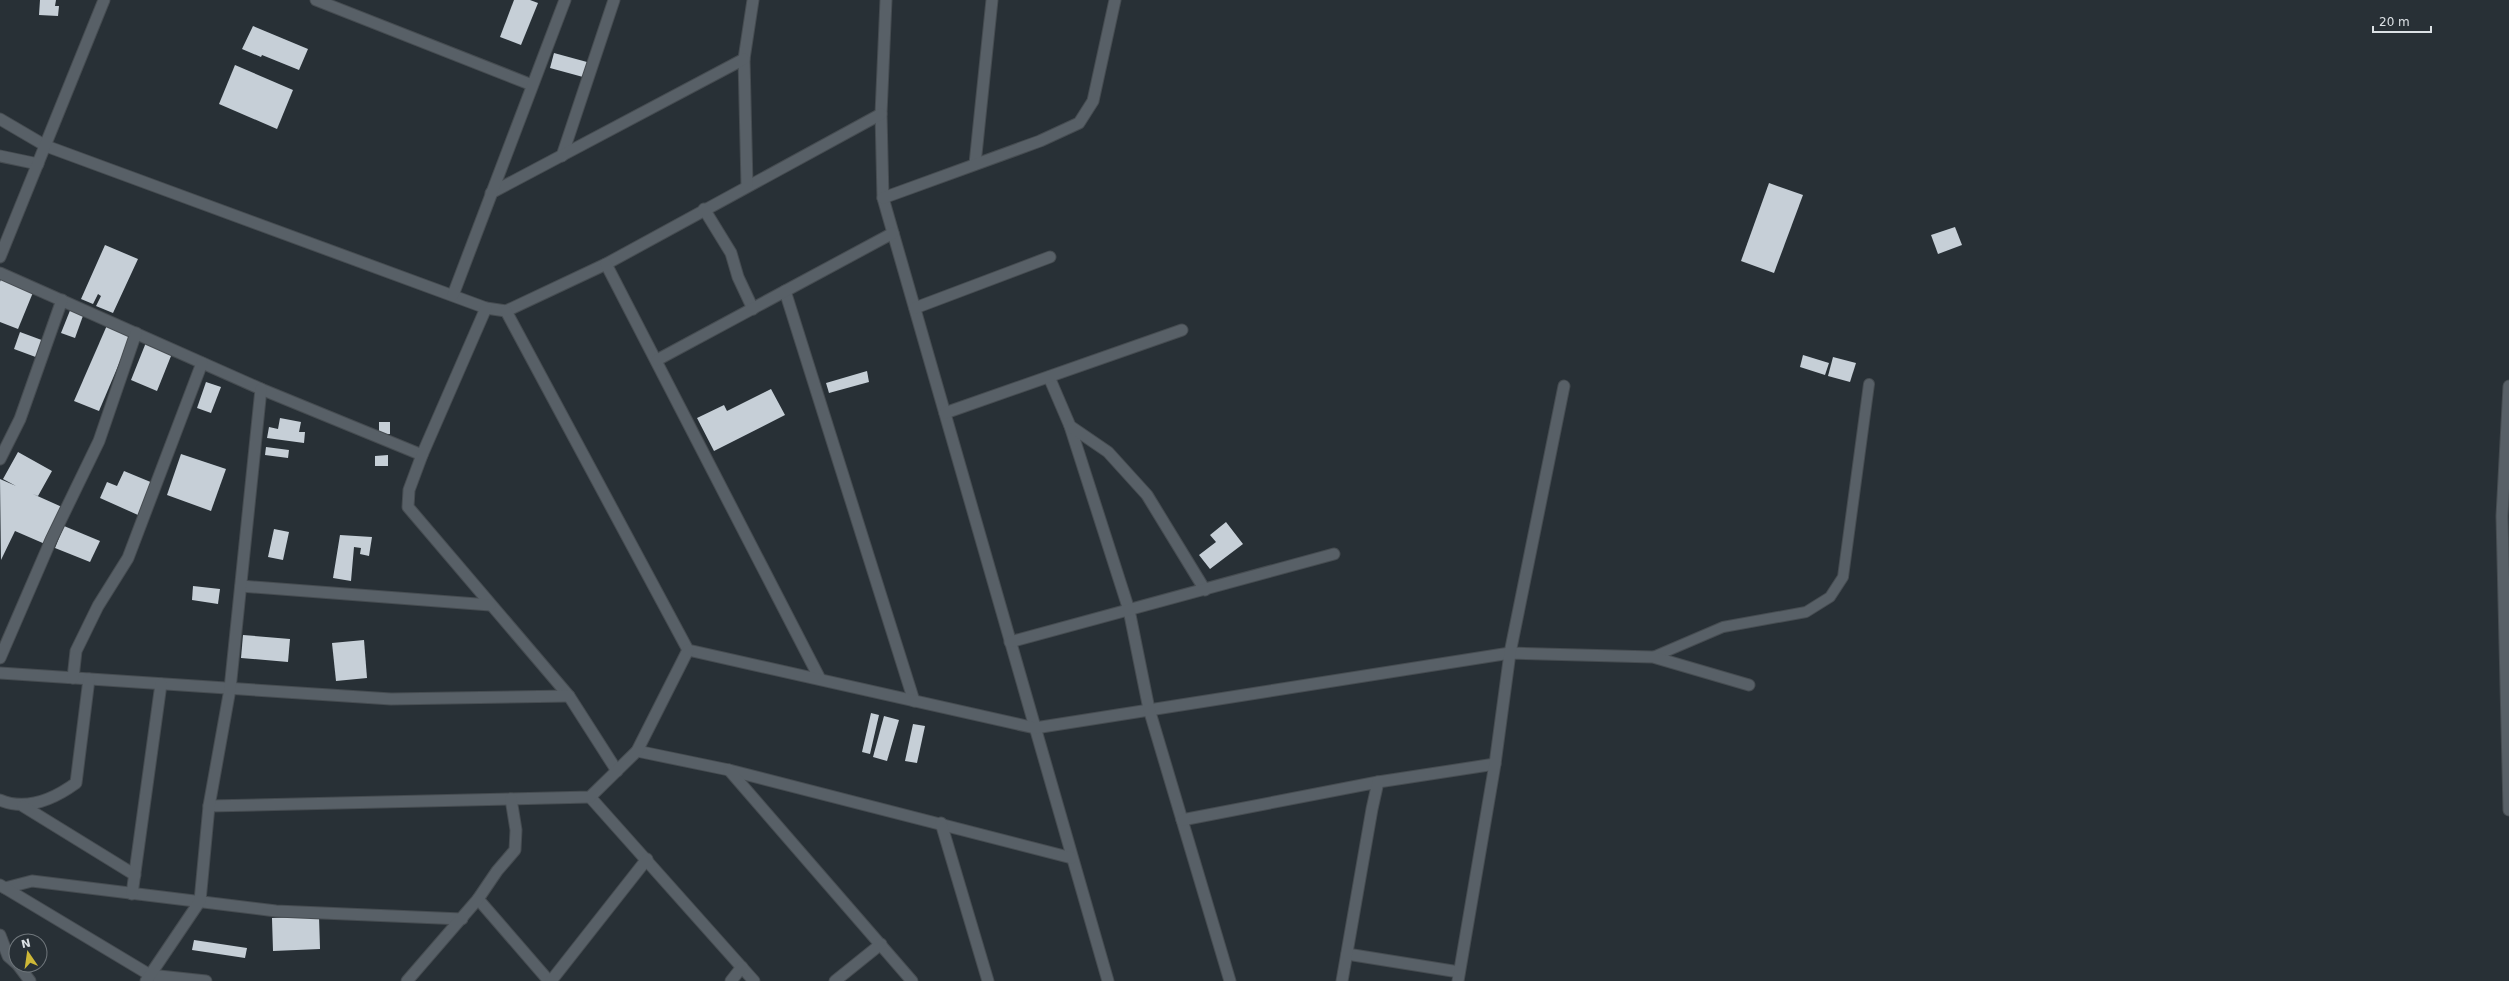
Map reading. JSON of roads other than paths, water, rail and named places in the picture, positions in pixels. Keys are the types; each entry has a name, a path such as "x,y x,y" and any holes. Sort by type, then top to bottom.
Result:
{"street":[{"path":"0,257 104,0"},
{"path":"316,0 532,86"},
{"path":"453,295 565,0"},
{"path":"562,156 614,0"},
{"path":"747,185 744,59 753,0"},
{"path":"886,0 881,114 883,198 1108,981"},
{"path":"975,164 992,0"},
{"path":"883,198 1040,141 1079,123 1093,101 1115,0"},
{"path":"491,193 744,59"},
{"path":"0,119 46,146 486,308 506,311 606,264 747,185 881,114"},
{"path":"0,156 38,164"},
{"path":"704,209 731,253 738,277 753,309"},
{"path":"657,360 893,233"},
{"path":"915,308 1050,257"},
{"path":"606,264 657,360 820,679"},
{"path":"0,273 261,389 422,454"},
{"path":"785,291 914,701"},
{"path":"0,459 20,419 62,300"},
{"path":"486,308 422,454 409,490 408,507 569,696 617,771"},
{"path":"506,311 688,650 1035,728 1510,653 1653,657 1749,686"},
{"path":"945,413 1182,330"},
{"path":"0,658 51,540 99,442 136,333"},
{"path":"73,678 76,651 98,606 128,558 202,363"},
{"path":"1049,377 1070,426 1129,610 1149,709 1230,981"},
{"path":"1347,954 1459,977 1495,764 1510,653 1564,386"},
{"path":"2509,386 2502,516 2509,810"},
{"path":"148,978 200,901 209,806 230,689 261,389"},
{"path":"1070,426 1108,452 1147,495 1205,590"},
{"path":"1010,642 1334,554"},
{"path":"241,586 490,605"},
{"path":"209,806 590,797 637,751 688,650"},
{"path":"0,673 391,700 569,696"},
{"path":"23,806 45,800 76,783 88,679"},
{"path":"132,894 161,684"},
{"path":"637,751 728,770 941,823 1072,858"},
{"path":"1182,820 1378,782 1495,764"},
{"path":"728,770 912,981"},
{"path":"1342,981 1378,782"},
{"path":"590,797 647,859 754,981"},
{"path":"407,981 462,919 497,871 515,850 516,830 511,799"},
{"path":"0,800 10,804 23,806 135,875"},
{"path":"941,823 988,981"},
{"path":"478,899 550,981 647,859"},
{"path":"2,886 32,881 276,911 462,919"},
{"path":"2,886 148,978 206,981"},
{"path":"0,935 8,956"},
{"path":"835,981 881,944"},
{"path":"731,981 742,967"},
{"path":"24,973 30,981"}],"lane":[{"path":"1653,657 1723,627 1806,612 1830,597 1844,577 1869,384"}]}
